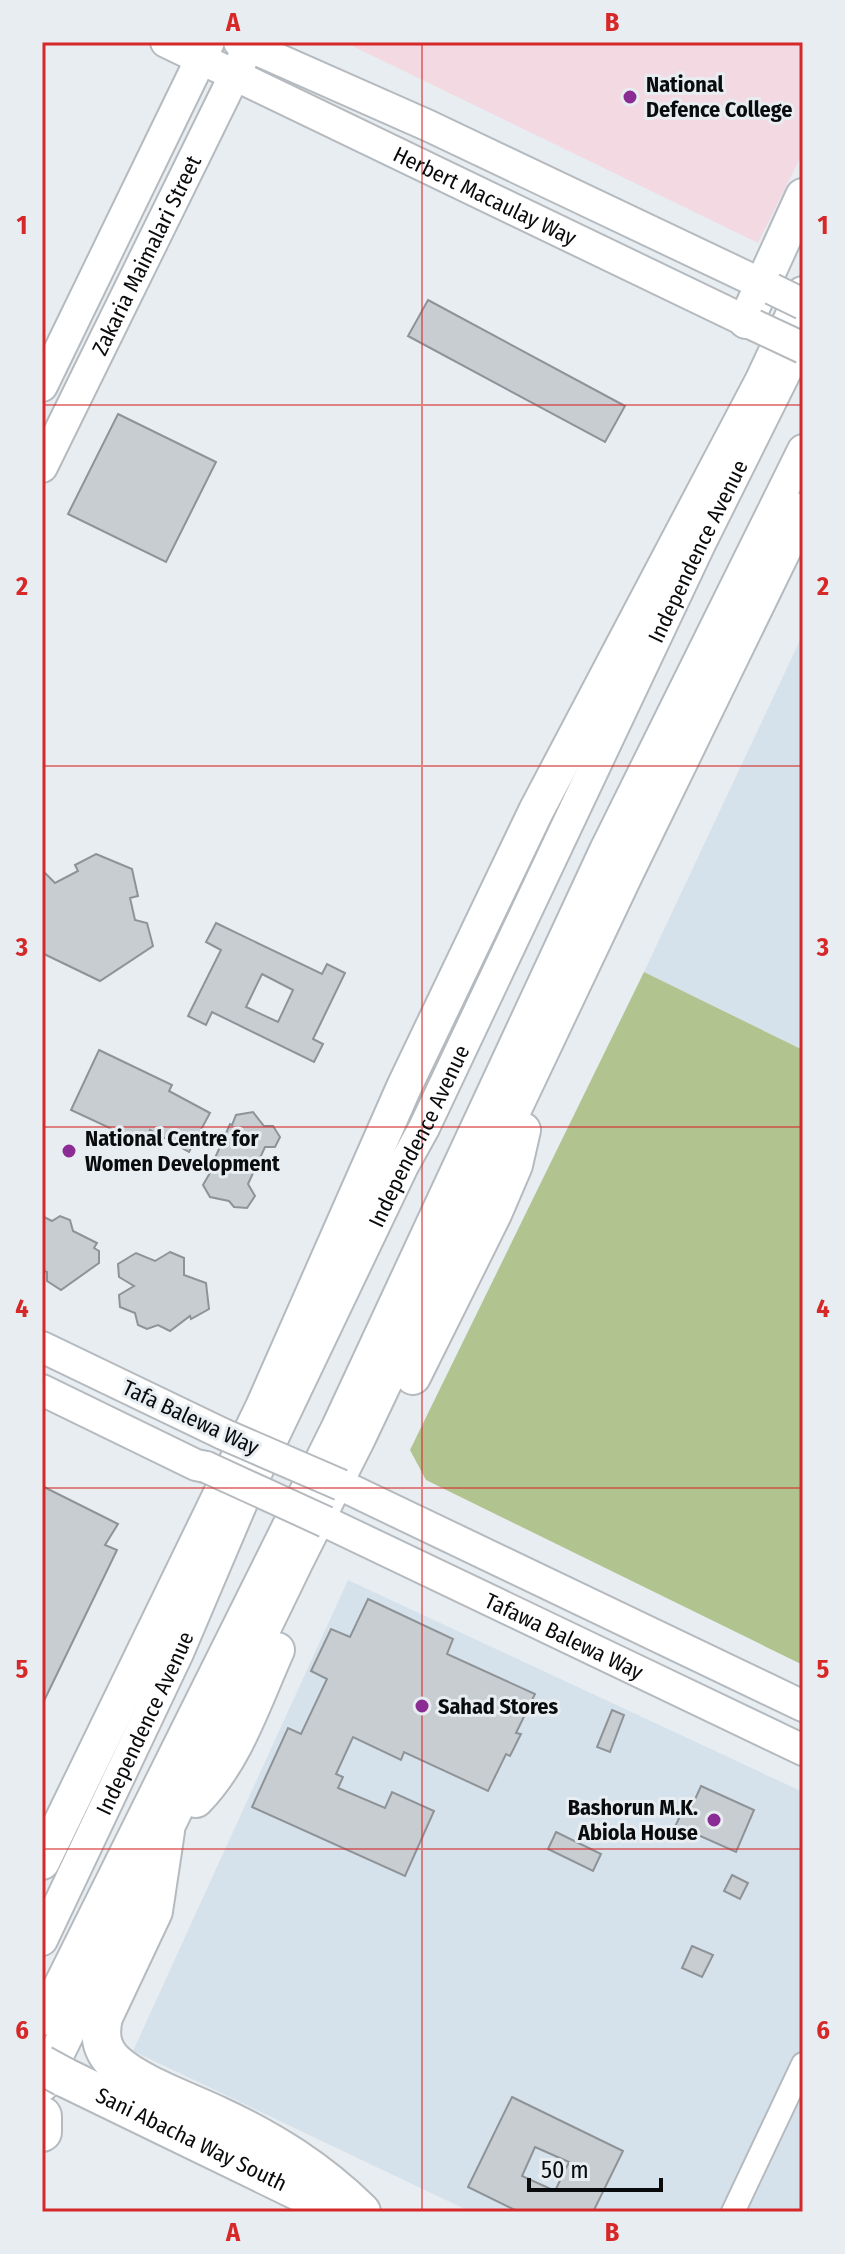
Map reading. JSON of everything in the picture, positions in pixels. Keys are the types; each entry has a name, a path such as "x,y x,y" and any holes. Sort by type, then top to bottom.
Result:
{"highway":[{"path":"165,1831 153,1911 103,2017 100,2033 104,2051 125,2071 274,2143 330,2182 361,2212"},
{"name":"Sani Abacha Way South","path":"49,2075 343,2212"},
{"path":"42,2116 42,2132"}],"main road":[{"name":"Herbert Macaulay Way","path":"166,42 205,50 235,76 803,348"},
{"name":"Herbert Macaulay Way","path":"246,44 779,289 803,304"},
{"name":"Zakaria Maimalari Street","path":"42,467 235,76 246,44"},
{"name":"Zakaria Maimalari Street","path":"42,386 205,50"},
{"path":"750,323 779,289 803,196"},
{"name":"Independence Avenue","path":"42,1862 263,1407 404,1087 536,811 763,380 779,289"},
{"name":"Independence Avenue","path":"42,1940 178,1653 241,1505 396,1180 424,1128 700,544 803,337"},
{"name":"Independence Avenue","path":"49,2075 492,1154 803,450"},
{"name":"Independence Avenue","path":"42,2020 337,1427 492,1154 525,1122 529,1082 623,857 803,510"},
{"path":"623,857 697,772 717,738 803,560"},
{"path":"165,1831 208,1787 234,1748 348,1489 494,1214 492,1154"},
{"name":"Tafa Balewa Way","path":"42,1347 803,1706"},
{"name":"Tafa Balewa Way","path":"42,1390 196,1465 332,1525"},
{"name":"Tafawa Balewa Way","path":"332,1525 803,1750"}],"street":[{"path":"733,2212 803,2064"}],"shaded area":[{"name":"National Defence College","path":"344,42 803,42 803,152 758,243"},
{"path":"803,634 803,1050 644,972"},
{"path":"348,1580 803,1792 803,2212 471,2212 133,2051"}],"green space":[{"path":"644,972 803,1050 803,1665 426,1480 410,1450"}],"building":[{"path":"428,300 625,406 605,442 408,336"},
{"path":"118,414 216,462 166,562 68,514"},
{"path":"96,854 132,869 138,896 130,898 135,920 147,923 153,946 100,981 42,953 42,870 55,883 78,871 75,865"},
{"path":"216,923 322,974 327,964 345,973 313,1039 323,1044 314,1062 212,1012 206,1025 188,1016 221,950 206,942","holes":["262,974 293,990 278,1022 246,1007"]},
{"path":"99,1050 172,1085 169,1091 210,1113 189,1152 150,1130 144,1144 71,1110"},
{"path":"253,1112 264,1126 273,1126 280,1137 275,1147 265,1147 248,1184 255,1196 247,1208 234,1207 229,1201 210,1197 203,1185 218,1159 215,1158 236,1115"},
{"path":"42,1216 52,1221 60,1216 70,1220 73,1231 97,1243 94,1248 99,1251 99,1263 61,1290 47,1281 47,1272 42,1270"},
{"path":"170,1252 184,1258 184,1275 206,1283 209,1309 191,1319 190,1316 170,1331 158,1325 147,1329 138,1325 135,1313 120,1307 119,1295 134,1286 119,1277 118,1264 136,1253 155,1261"},
{"path":"42,1486 118,1524 105,1545 117,1550 42,1705"},
{"name":"Sahad Stores","path":"368,1599 453,1639 447,1654 535,1694 516,1733 521,1734 510,1756 506,1754 488,1791 404,1752 401,1760 353,1737 336,1774 343,1777 338,1788 385,1808 392,1792 434,1811 405,1876 252,1807 288,1728 301,1734 327,1679 311,1671 331,1629 350,1637"},
{"path":"612,1710 624,1715 610,1752 597,1747"},
{"name":"Bashorun M.K. Abiola House","path":"701,1786 754,1810 736,1852 696,1834 694,1839 674,1829 686,1803 692,1806"},
{"path":"556,1832 601,1854 593,1871 548,1849"},
{"path":"732,1875 748,1883 740,1899 724,1891"},
{"path":"692,1946 713,1955 702,1977 682,1968"},
{"path":"512,2097 623,2151 593,2212 519,2212 468,2187","holes":["535,2147 569,2162 555,2191 522,2176"]}],"place":[{"name":"National Defence College","path":"630,97"},
{"name":"National Centre for Women Development","path":"69,1151"},
{"name":"Sahad Stores","path":"422,1706"},
{"name":"Bashorun M.K. Abiola House","path":"714,1820"}]}
